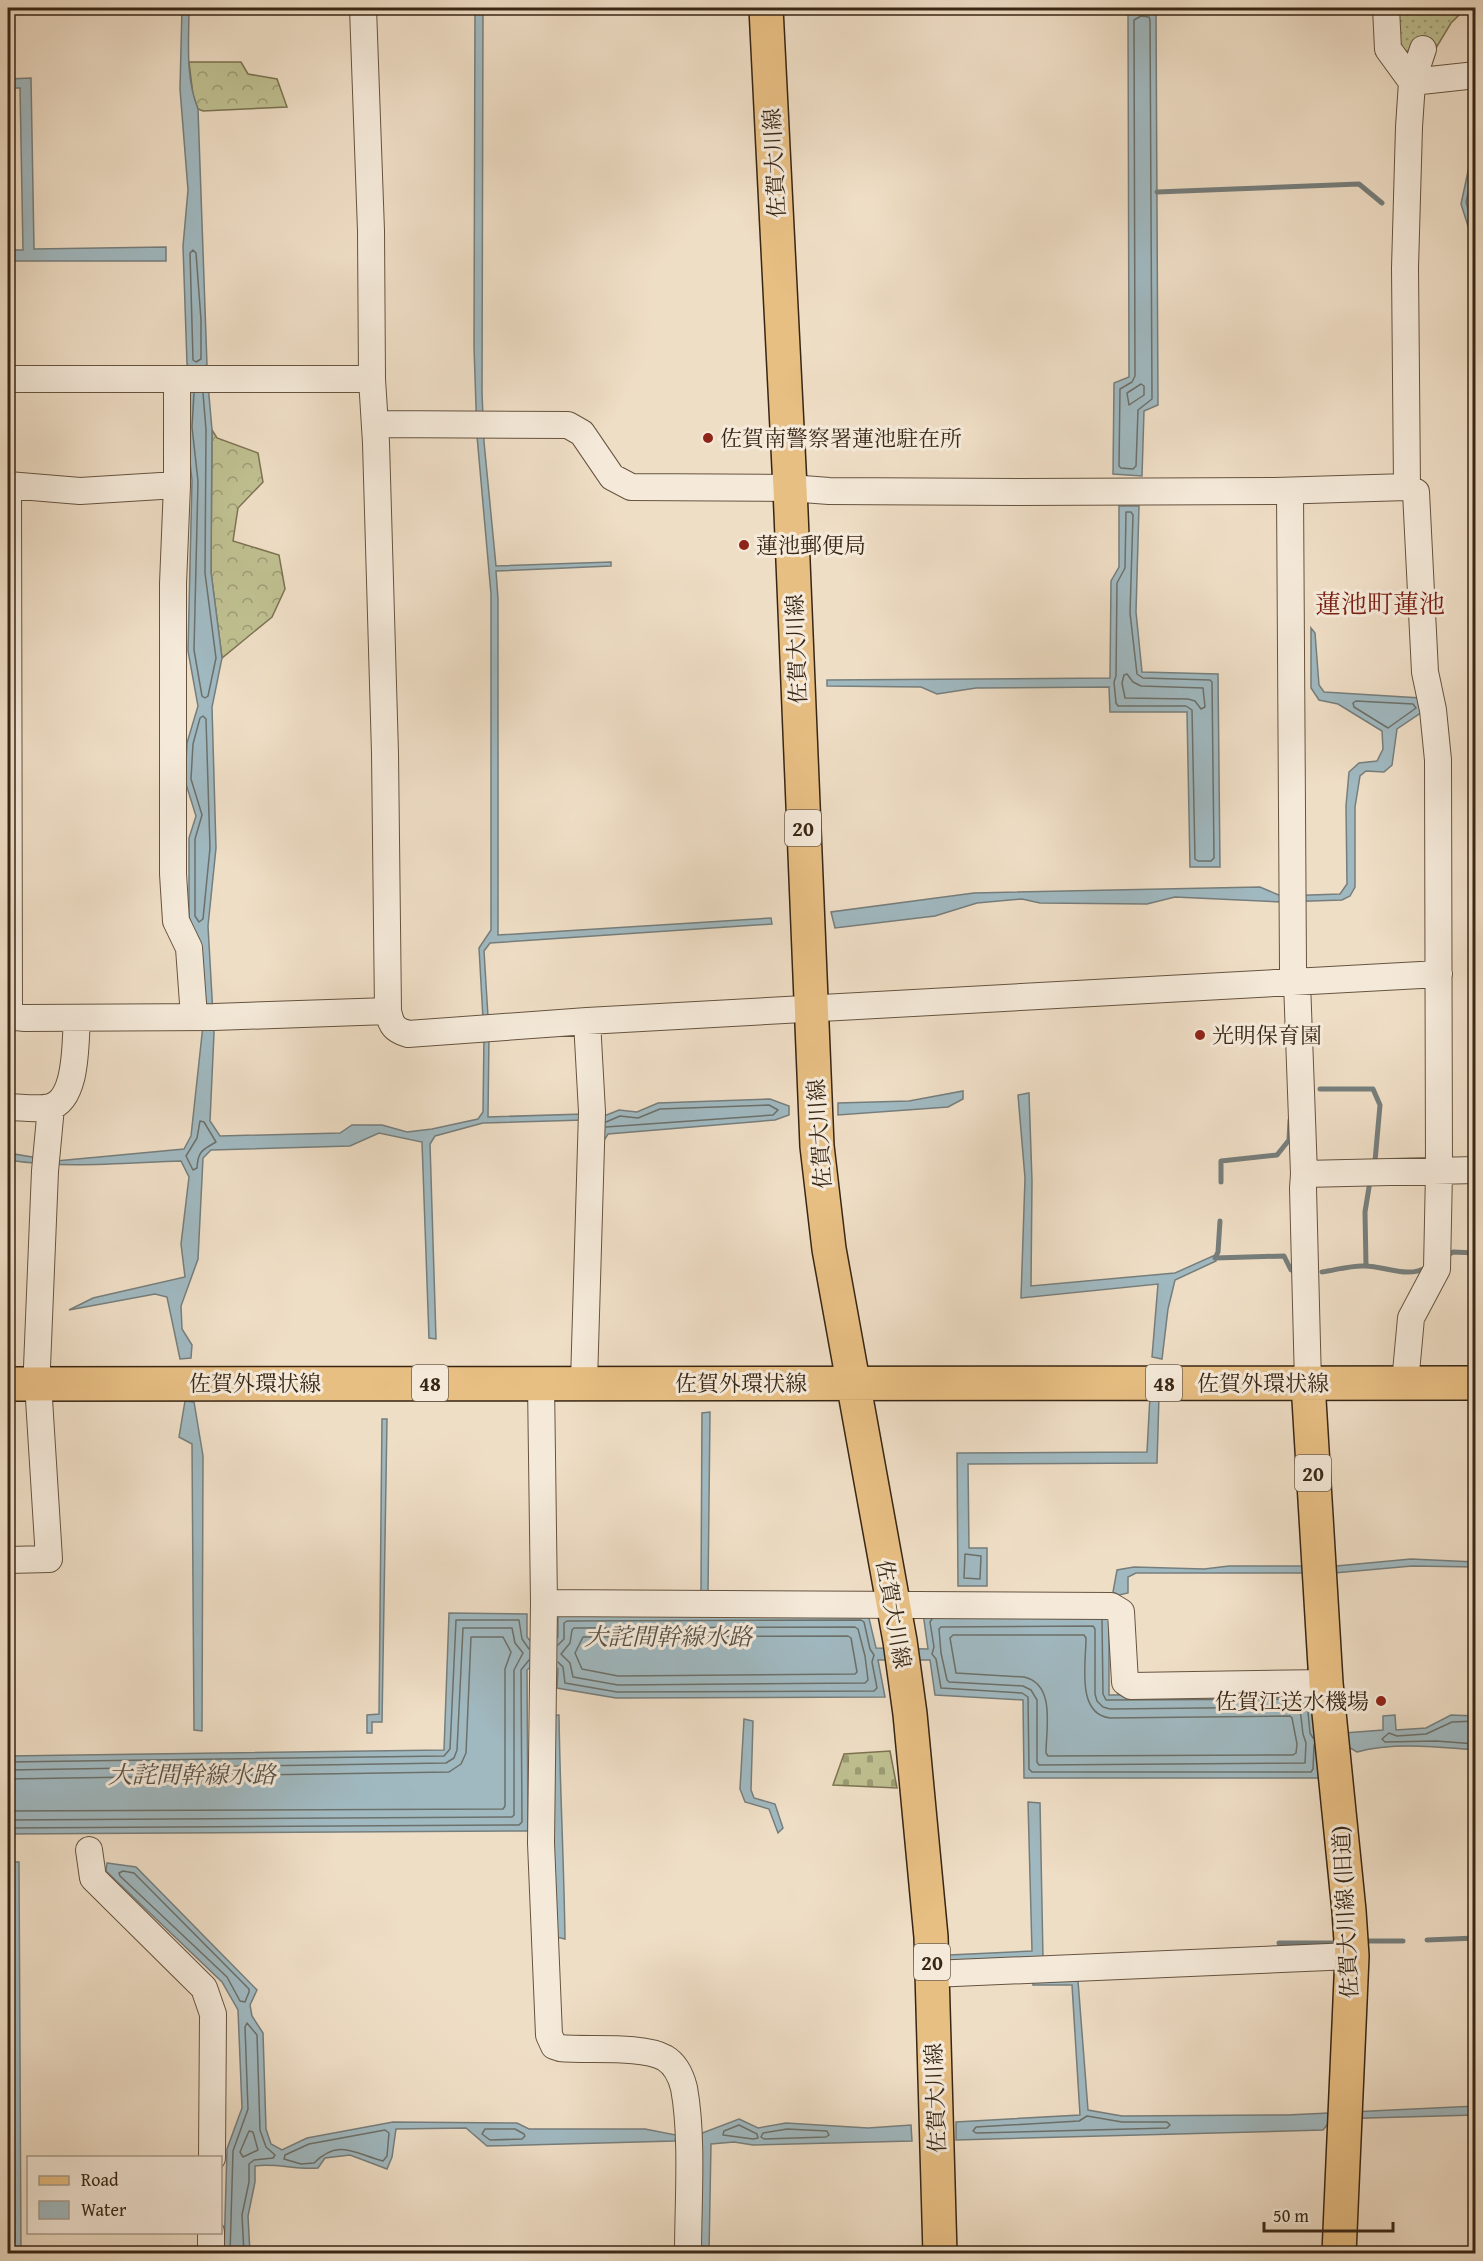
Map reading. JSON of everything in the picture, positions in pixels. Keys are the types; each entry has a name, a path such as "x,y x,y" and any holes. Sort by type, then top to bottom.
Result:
{"main road":[{"name":"佐賀大川線","path":"766,8 790,488 817,1146 829,1249 902,1657 931,1937 940,2253"},
{"name":"20","path":"1308,1383 1326,1683"},
{"name":"佐賀外環状線","path":"22,1384 1476,1383"},
{"name":"佐賀大川線 (旧道)","path":"1326,1683 1352,1956 1338,2253"}],"street":[{"path":"363,8 371,231 372,379 376,424 385,753 388,1011 391,1025 398,1031 408,1034 587,1021 1439,974"},
{"path":"1386,8 1388,49 1412,82"},
{"path":"1407,487 1405,268 1412,82 1423,50"},
{"path":"1412,82 1476,75"},
{"path":"8,379 372,379"},
{"path":"188,379 177,484 173,584 173,874 176,921 189,948 203,1017"},
{"path":"376,424 568,425 582,433 612,477 631,487 973,492 1290,491 1407,487 1416,492 1425,672 1433,710 1438,760 1439,1172 1437,1261 1411,1318 1405,1383"},
{"path":"177,484 80,491 8,485 9,1011 16,1017 77,1018 203,1017 388,1011"},
{"path":"1290,491 1293,969 1296,982 1304,1174 1308,1383"},
{"path":"8,1107 51,1107 64,1096 71,1085 77,1018"},
{"path":"584,1382 592,1120 587,1021"},
{"path":"8,1560 49,1559 22,1384 51,1107"},
{"path":"1304,1174 1476,1170"},
{"path":"542,1383 544,1603 542,1843 549,2035 554,2046 560,2048 650,2053 666,2059 677,2069 684,2087 687,2128 688,2253"},
{"path":"544,1603 1111,1606 1121,1612 1125,1682 1131,1686 1326,1683"},
{"path":"89,1850 93,1878 204,1988 213,2014 212,2156"},
{"path":"932,1974 1352,1956"},
{"path":"211,2253 212,2234"}],"green space":[{"path":"1391,8 1466,8 1451,23 1430,58 1406,59 1392,45"},
{"path":"189,62 241,62 248,74 277,79 287,107 203,111 198,109 193,95"},
{"path":"1475,151 1475,242 1463,205"},
{"path":"212,430 217,438 258,453 263,482 238,508 233,541 279,555 285,589 272,617 222,658 211,572"},
{"path":"890,1751 897,1788 833,1785 844,1754"}],"water":[{"path":"182,8 189,8 189,72 198,109 207,365 196,369 208,384 212,430 211,572 222,658 212,707 216,848 208,926 214,1033 210,1121 220,1136 340,1133 352,1125 382,1125 407,1132 478,1119 483,1112 484,1036 479,948 491,930 491,594 477,436 474,347 475,8 483,8 482,393 484,442 496,566 611,562 611,566 496,571 498,599 498,935 771,918 772,924 490,943 484,951 489,1033 488,1117 584,1114 599,1118 619,1110 637,1112 658,1103 770,1099 789,1106 789,1115 775,1120 608,1134 598,1150 584,1120 483,1123 435,1136 430,1144 436,1339 429,1338 422,1142 379,1133 350,1146 211,1150 203,1158 198,1259 181,1306 182,1329 192,1345 191,1358 180,1359 167,1297 155,1294 69,1310 93,1298 185,1277 181,1244 189,1177 181,1161 72,1165 8,1160 8,1153 56,1161 184,1149 191,1136 203,1025 199,944 189,917 189,838 196,816 185,781 187,743 198,706 188,651 192,480 186,427 191,369 187,364 183,246 188,190 180,89"},
{"path":"1138,8 1144,8 1145,11 1156,11 1158,405 1144,411 1142,476 1113,474 1114,383 1129,377 1128,11 1138,11"},
{"path":"31,78 34,249 166,247 166,261 8,261 8,250 23,250 20,88 8,88 8,79"},
{"path":"1475,146 1475,163 1466,202 1475,233 1475,248 1461,204"},
{"path":"1119,506 1139,506 1136,612 1142,672 1218,674 1220,867 1190,867 1187,712 1110,712 1109,687 976,688 937,694 921,687 827,686 827,680 1110,678 1111,581 1119,567"},
{"path":"1311,628 1315,633 1319,685 1324,692 1421,698 1422,712 1397,729 1392,765 1384,772 1366,771 1360,776 1355,807 1355,887 1350,896 1342,900 1281,902 1175,897 1147,904 1040,903 1022,899 977,903 935,916 835,928 831,912 974,893 1260,887 1281,896 1340,894 1347,884 1346,806 1349,772 1359,763 1377,761 1383,749 1382,731 1338,704 1319,700 1311,688"},
{"path":"963,1091 963,1099 948,1107 838,1115 838,1103 909,1101"},
{"path":"1029,1093 1032,1181 1031,1286 1175,1273 1215,1255 1216,1261 1175,1280 1168,1309 1162,1359 1152,1357 1158,1284 1021,1298 1025,1178 1018,1095"},
{"path":"1150,1396 1159,1396 1157,1463 968,1464 969,1548 987,1548 987,1586 958,1586 957,1453 1147,1452"},
{"path":"185,1401 194,1402 203,1456 202,1731 194,1730 192,1444 179,1437"},
{"path":"710,1412 708,1592 701,1592 702,1413"},
{"path":"382,1419 387,1419 382,1722 372,1722 372,1733 367,1733 367,1715 379,1714"},
{"path":"1411,1559 1475,1562 1475,1567 1412,1566 1334,1573 1136,1573 1128,1577 1128,1593 1119,1595 1113,1592 1117,1570 1134,1567 1204,1569 1229,1566 1336,1566"},
{"name":"大詫間幹線水路","path":"1109,1612 1109,1695 1312,1693 1344,1733 1383,1730 1383,1716 1395,1715 1396,1730 1426,1728 1451,1715 1476,1716 1475,1750 1401,1746 1357,1752 1345,1745 1320,1778 1024,1778 1023,1700 935,1695 930,1660 878,1660 885,1697 616,1698 557,1688 558,1669 549,1663 535,1663 527,1670 528,1831 8,1834 8,1756 444,1750 449,1613 527,1614 527,1637 534,1645 548,1645 558,1637 558,1615 868,1614 876,1648 928,1649 923,1613"},
{"path":"559,1715 565,1939 556,1937 549,1716"},
{"path":"744,1719 753,1721 751,1790 754,1798 775,1804 783,1828 778,1833 769,1809 745,1802 740,1789"},
{"path":"1028,1802 1040,1803 1043,1958 949,1961 949,1955 1032,1951"},
{"path":"8,1862 19,1862 21,2251 14,2253 8,2248"},
{"path":"107,1863 136,1867 257,1990 250,2005 252,2016 263,2033 266,2129 271,2144 282,2150 307,2138 393,2122 517,2123 529,2129 645,2129 676,2135 675,2141 487,2146 466,2128 396,2129 392,2157 387,2169 350,2155 325,2158 318,2168 255,2166 255,2182 248,2216 250,2253 224,2253 227,2149 242,2108 238,2010 222,1982 106,1871"},
{"path":"1033,1980 1078,1981 1088,2110 1122,2116 1287,2115 1476,2106 1475,2115 1332,2119 1323,2130 956,2140 956,2122 1080,2115 1072,1985 1033,1985"},
{"path":"739,2119 758,2128 786,2123 868,2128 911,2125 912,2141 711,2144 709,2253 699,2254 697,2135"}],"waterway":[{"path":"1157,192 1359,184 1382,203"},
{"path":"1320,1089 1373,1089 1380,1105 1375,1161"},
{"path":"1221,1182 1221,1161 1277,1155 1289,1140 1290,1120"},
{"path":"1366,1266 1365,1212 1370,1181"},
{"path":"1220,1221 1218,1252 1215,1258 1284,1256 1291,1270"},
{"path":"1445,1257 1453,1252 1476,1253"},
{"path":"1322,1272 1360,1266 1412,1272 1427,1267"},
{"path":"1427,1940 1476,1938"},
{"path":"1365,1941 1403,1941"},
{"path":"1279,1943 1339,1943"}],"place":[{"name":"佐賀南警察署蓮池駐在所","path":"708,438"},
{"name":"蓮池郵便局","path":"744,545"},
{"name":"光明保育園","path":"1200,1035"},
{"name":"佐賀江送水機場","path":"1381,1701"}],"district":[{"name":"蓮池町蓮池","path":"1380,603"}]}
